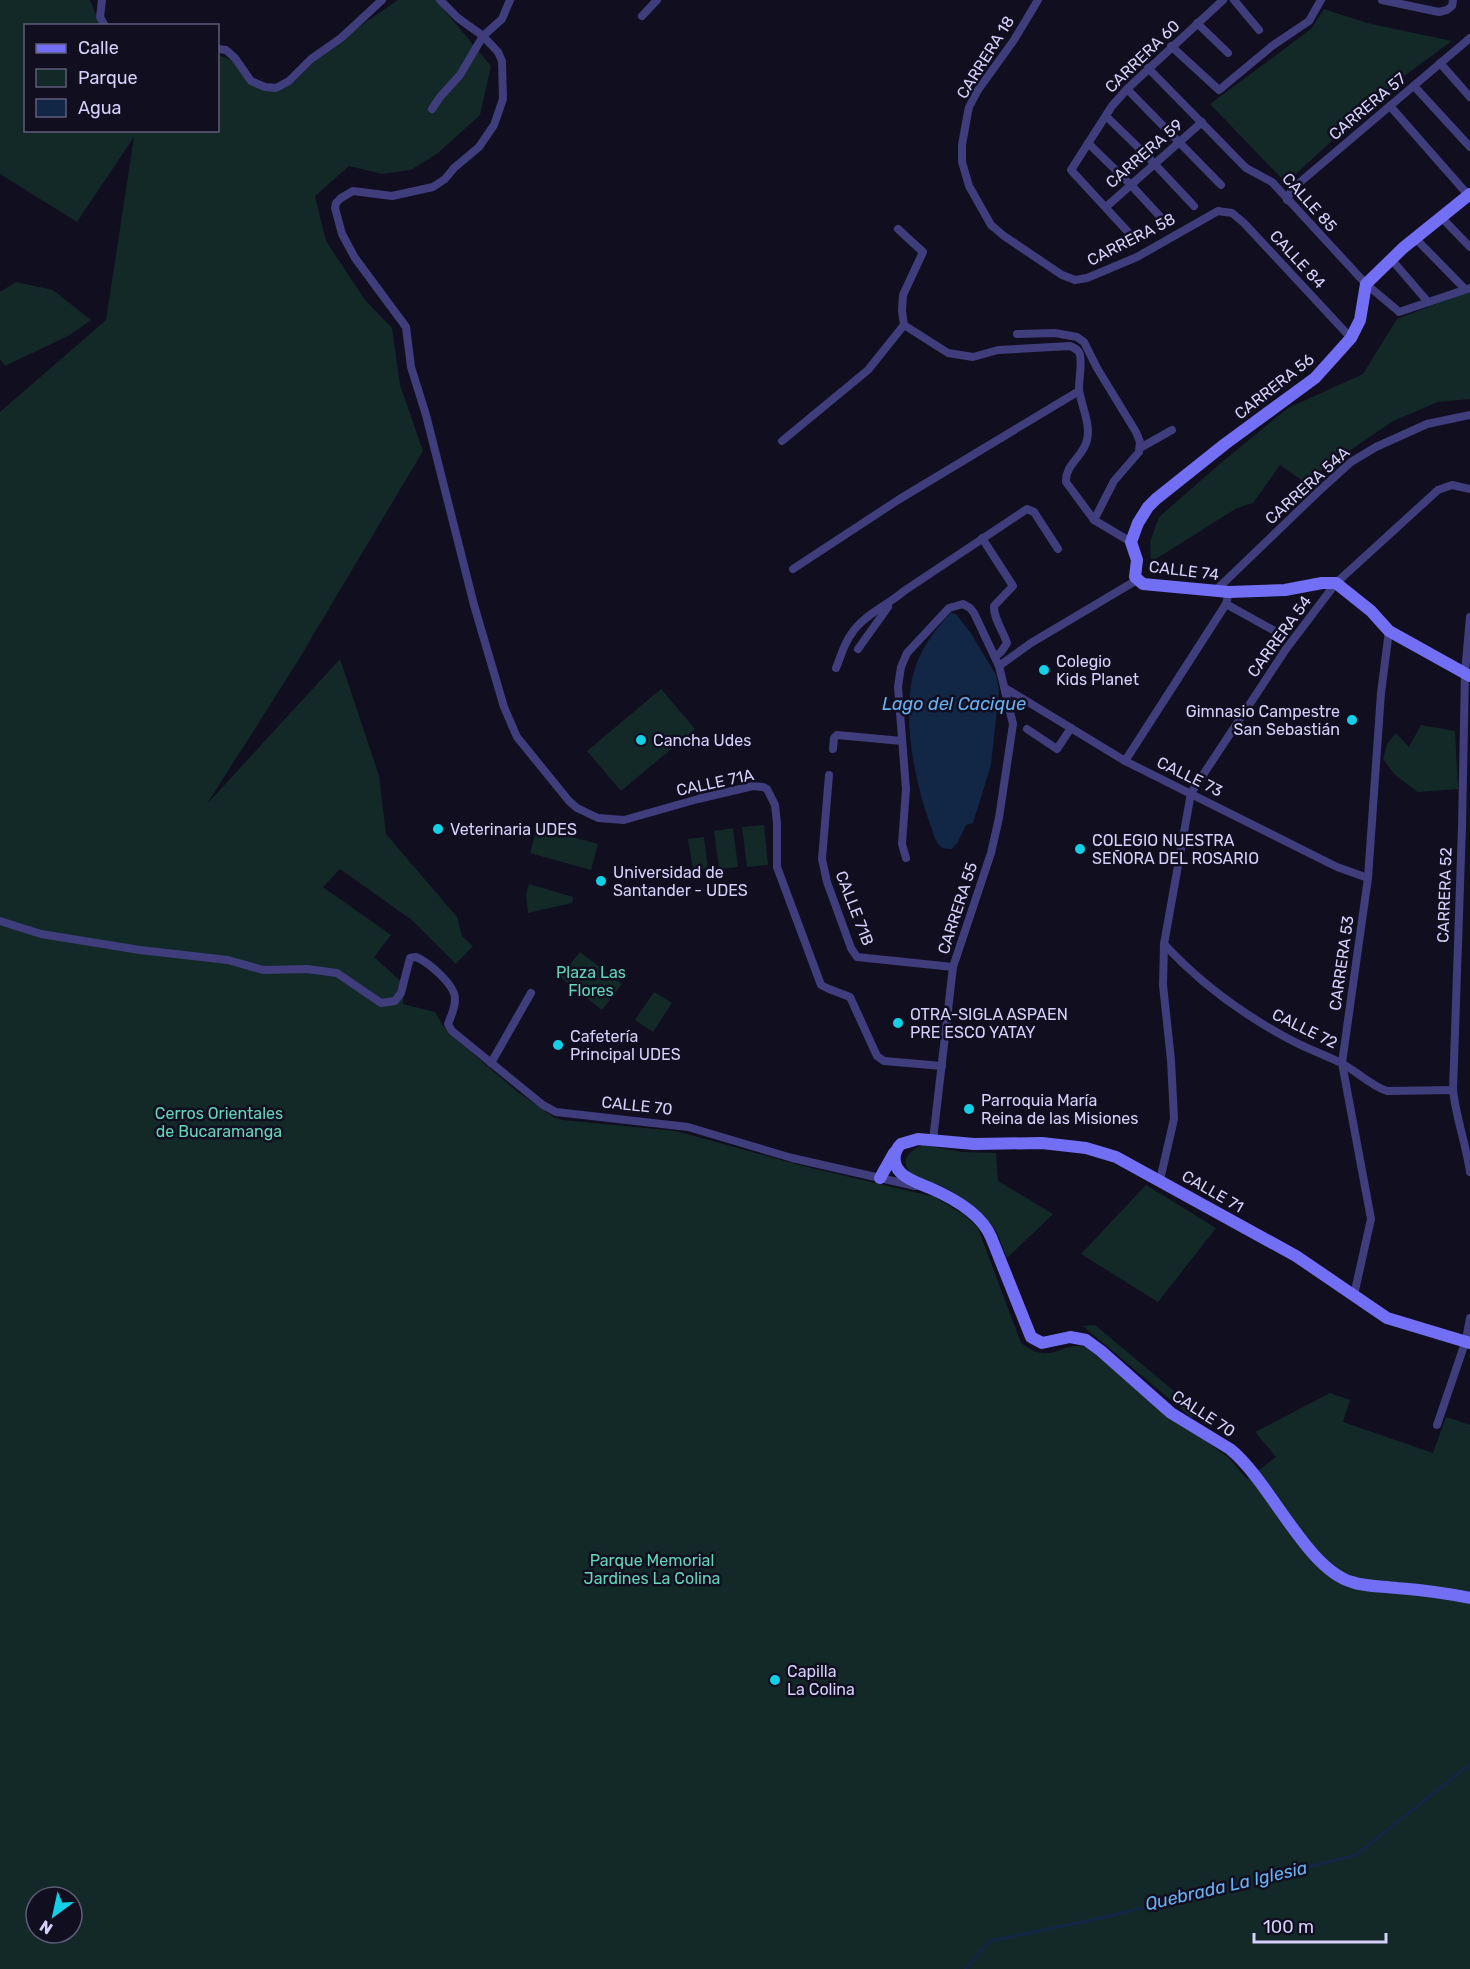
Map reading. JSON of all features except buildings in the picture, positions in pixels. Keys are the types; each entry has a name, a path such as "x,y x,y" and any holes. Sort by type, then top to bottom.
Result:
{"street":[{"path":"102,0 100,17 104,24"},
{"path":"219,49 226,50 235,58 251,81 265,87 276,88 289,81 311,59 341,38 382,0"},
{"path":"440,0 458,18 483,36"},
{"path":"432,109 460,75 483,36 502,19 510,0"},
{"path":"642,16 657,0"},
{"name":"CARRERA 18","path":"997,230 985,216 969,186 962,162 964,131 972,99 1014,40 1038,0"},
{"name":"CARRERA 60","path":"1106,207 1071,170 1106,116 1127,89 1223,0"},
{"path":"1234,0 1259,30"},
{"path":"1172,46 1219,90 1272,46 1309,21 1321,0"},
{"path":"1382,0 1439,12 1452,6 1453,0"},
{"path":"1197,23 1228,53"},
{"name":"CALLE 71A","path":"483,36 498,51 502,61 503,99 494,125 479,147 454,168 446,179 433,187 392,196 353,191 341,198 335,208 342,234 355,258 406,327 411,367 426,415 474,605 504,707 517,737 569,801 577,808 598,818 624,820 753,786 767,789 774,805 777,823 777,867 821,985 850,997 877,1056 884,1061 942,1066"},
{"name":"CARRERA 57","path":"1287,200 1292,189 1440,63 1469,42"},
{"path":"1440,63 1470,97"},
{"name":"CALLE 85","path":"1148,68 1246,168 1269,179 1366,284 1397,310 1428,302"},
{"path":"1414,86 1470,147"},
{"path":"1127,89 1221,185"},
{"path":"1366,284 1415,238 1470,195 1390,106"},
{"path":"1106,116 1194,206"},
{"name":"CARRERA 59","path":"1106,207 1202,122"},
{"path":"1088,143 1167,223"},
{"path":"1106,207 1128,232"},
{"name":"CARRERA 58","path":"997,230 1062,274 1075,280 1087,279 1137,256 1218,211"},
{"name":"CALLE 84","path":"1218,211 1232,213 1244,223 1351,338"},
{"path":"1441,217 1470,247"},
{"path":"782,441 868,369 904,325 903,295 923,252 898,229"},
{"path":"1391,259 1428,302 1468,289 1415,238"},
{"name":"CARRERA 56","path":"1131,542 1138,523 1156,499 1225,444 1315,378 1351,338 1360,320 1366,284"},
{"name":"CALLE 74","path":"904,325 948,353 973,357 998,350 1070,346 1077,349 1080,355 1079,391 1087,423 1087,440 1070,467 1066,482 1095,520 1131,542 1137,554 1135,573 1137,580 1143,584 1214,592 1227,598 1322,583 1336,583"},
{"path":"1017,334 1055,333 1077,337 1084,342 1136,432 1140,442 1139,452 1114,481 1095,520"},
{"path":"794,569 898,500 1079,391"},
{"name":"CARRERA 54A","path":"1214,592 1318,490 1351,462 1376,447 1427,424 1470,416"},
{"path":"1140,448 1172,430"},
{"name":"CARRERA 54","path":"1160,1180 1174,1119 1171,1060 1163,985 1164,944 1191,793 1286,649 1336,583 1438,490 1452,485 1469,488"},
{"path":"836,668 846,642 864,620 1027,509 1031,509 1058,549"},
{"path":"982,538 1012,584 1012,589 997,601 993,610 1005,637 1005,647 993,653"},
{"path":"999,666 1031,643 1137,580"},
{"path":"1336,583 1371,611 1389,631 1468,674"},
{"path":"1125,761 1227,598 1273,630"},
{"path":"858,649 891,602"},
{"name":"CARRERA 55","path":"902,741 898,687 901,667 908,653 949,608 963,604 970,608 999,666 1013,724 999,818 985,873 953,968 933,1140"},
{"name":"CARRERA 52","path":"1470,617 1453,1090 1455,1113 1470,1172"},
{"name":"CARRERA 53","path":"1354,1295 1371,1219 1342,1063 1373,835 1381,693 1389,631"},
{"name":"CALLE 73","path":"1005,688 1125,761 1337,867 1368,878"},
{"path":"1027,729 1057,749 1071,728"},
{"path":"833,749 834,738 837,735 902,741 906,789 902,844 906,858"},
{"name":"CALLE 71B","path":"829,775 822,859 827,882 851,948 857,957 953,968"},
{"name":"CALLE 70","path":"0,921 41,934 140,950 228,960 263,970 307,969 337,973 374,1000 386,1003 394,1001 401,993 410,959 413,956 429,964 449,985 455,998 449,1027 543,1105 556,1112 688,1127 792,1158 936,1190"},
{"name":"CALLE 72","path":"1164,944 1186,968 1251,1018 1290,1040 1342,1063 1379,1088 1387,1091 1453,1090"},
{"path":"491,1063 531,993"},
{"path":"911,1180 902,1169 900,1162 907,1146 918,1139"},
{"name":"CALLE 71","path":"897,1149 901,1144 918,1139 974,1144 1042,1143 1086,1148 1116,1157 1296,1256 1386,1318 1468,1342"},
{"path":"880,1178 897,1149"},
{"path":"897,1149 894,1161 896,1167 911,1180"},
{"name":"CALLE 70","path":"911,1180 936,1190 973,1213 988,1230 1031,1337 1042,1343 1070,1337 1086,1340 1171,1413 1239,1456 1258,1478 1315,1556 1328,1569 1352,1582 1470,1598"},
{"path":"1437,1425 1468,1342 1470,1318"}],"green space":[{"path":"0,0 90,0 100,24 24,24 24,132 219,132 219,55 234,61 264,91 294,82 324,51 398,0 436,0 491,66 480,115 438,153 411,170 382,174 349,166 315,196 326,241 365,300 392,328 400,385 423,451 296,664 207,804 340,659 379,776 386,834 457,917 462,936 473,946 456,964 413,921 340,869 323,887 391,935 374,957 405,985 403,1004 435,1012 443,1026 460,1043 518,1092 555,1118 676,1131 803,1166 935,1197 963,1214 978,1228 1021,1343 1041,1353 1055,1352 1069,1347 1087,1347 1228,1457 1247,1479 1276,1457 1255,1432 1330,1393 1350,1400 1343,1422 1433,1453 1446,1417 1470,1425 1470,1969 0,1969 0,412 106,320 134,137 77,222 0,174"},
{"path":"1324,9 1367,23 1452,41 1396,82 1286,183 1210,104 1311,29"},
{"path":"16,282 53,290 91,320 70,335 5,366 0,359 0,292"},
{"path":"1470,291 1470,399 1438,402 1393,421 1304,482 1280,465 1253,503 1237,508 1151,562 1150,542 1159,517 1222,462 1288,408 1363,374 1397,319"},
{"name":"Cancha Udes","path":"661,689 695,729 621,791 587,751"},
{"path":"1421,725 1455,731 1458,789 1418,792 1395,775 1383,759 1387,744 1396,733 1409,747"},
{"path":"764,825 768,865 747,867 742,827"},
{"path":"537,827 598,844 591,870 530,853"},
{"path":"733,828 738,867 719,869 714,831"},
{"path":"704,837 708,869 693,870 688,839"},
{"path":"529,884 573,897 572,903 528,913 526,895"},
{"name":"Plaza Las Flores","path":"580,952 622,984 602,1010 560,977"},
{"path":"654,992 672,1003 653,1032 635,1020"},
{"path":"923,1145 962,1152 996,1153 998,1181 1053,1214 1007,1258 994,1228 978,1211 944,1187 913,1175 907,1168 908,1156 914,1149"},
{"path":"1146,1185 1216,1228 1158,1302 1081,1254"},
{"path":"1095,1325 1181,1397 1196,1406 1192,1418 1083,1326"}],"water":[{"name":"Lago del Cacique","path":"951,613 956,614 970,632 996,675 999,691 991,765 973,823 966,825 952,849 943,848 937,843 919,789 912,750 909,711 913,675 919,658 933,634"}],"waterway":[{"name":"Quebrada La Iglesia","path":"965,1969 990,1941 1101,1918 1356,1855 1470,1764"}],"place":[{"name":"Colegio Kids Planet","path":"1044,670"},
{"name":"Gimnasio Campestre San Sebastián","path":"1352,720"},
{"name":"Cancha Udes","path":"641,740"},
{"name":"Veterinaria UDES","path":"438,829"},
{"name":"COLEGIO NUESTRA SEÑORA DEL ROSARIO","path":"1080,849"},
{"name":"Universidad de Santander - UDES","path":"601,881"},
{"name":"OTRA-SIGLA ASPAEN PRE ESCO YATAY","path":"898,1023"},
{"name":"Cafetería Principal UDES","path":"558,1045"},
{"name":"Parroquia María Reina de las Misiones","path":"969,1109"},
{"name":"Capilla La Colina","path":"775,1680"}],"park label":[{"name":"Cerros Orientales de Bucaramanga","path":"219,1122"},
{"name":"Parque Memorial Jardines La Colina","path":"652,1569"}]}
